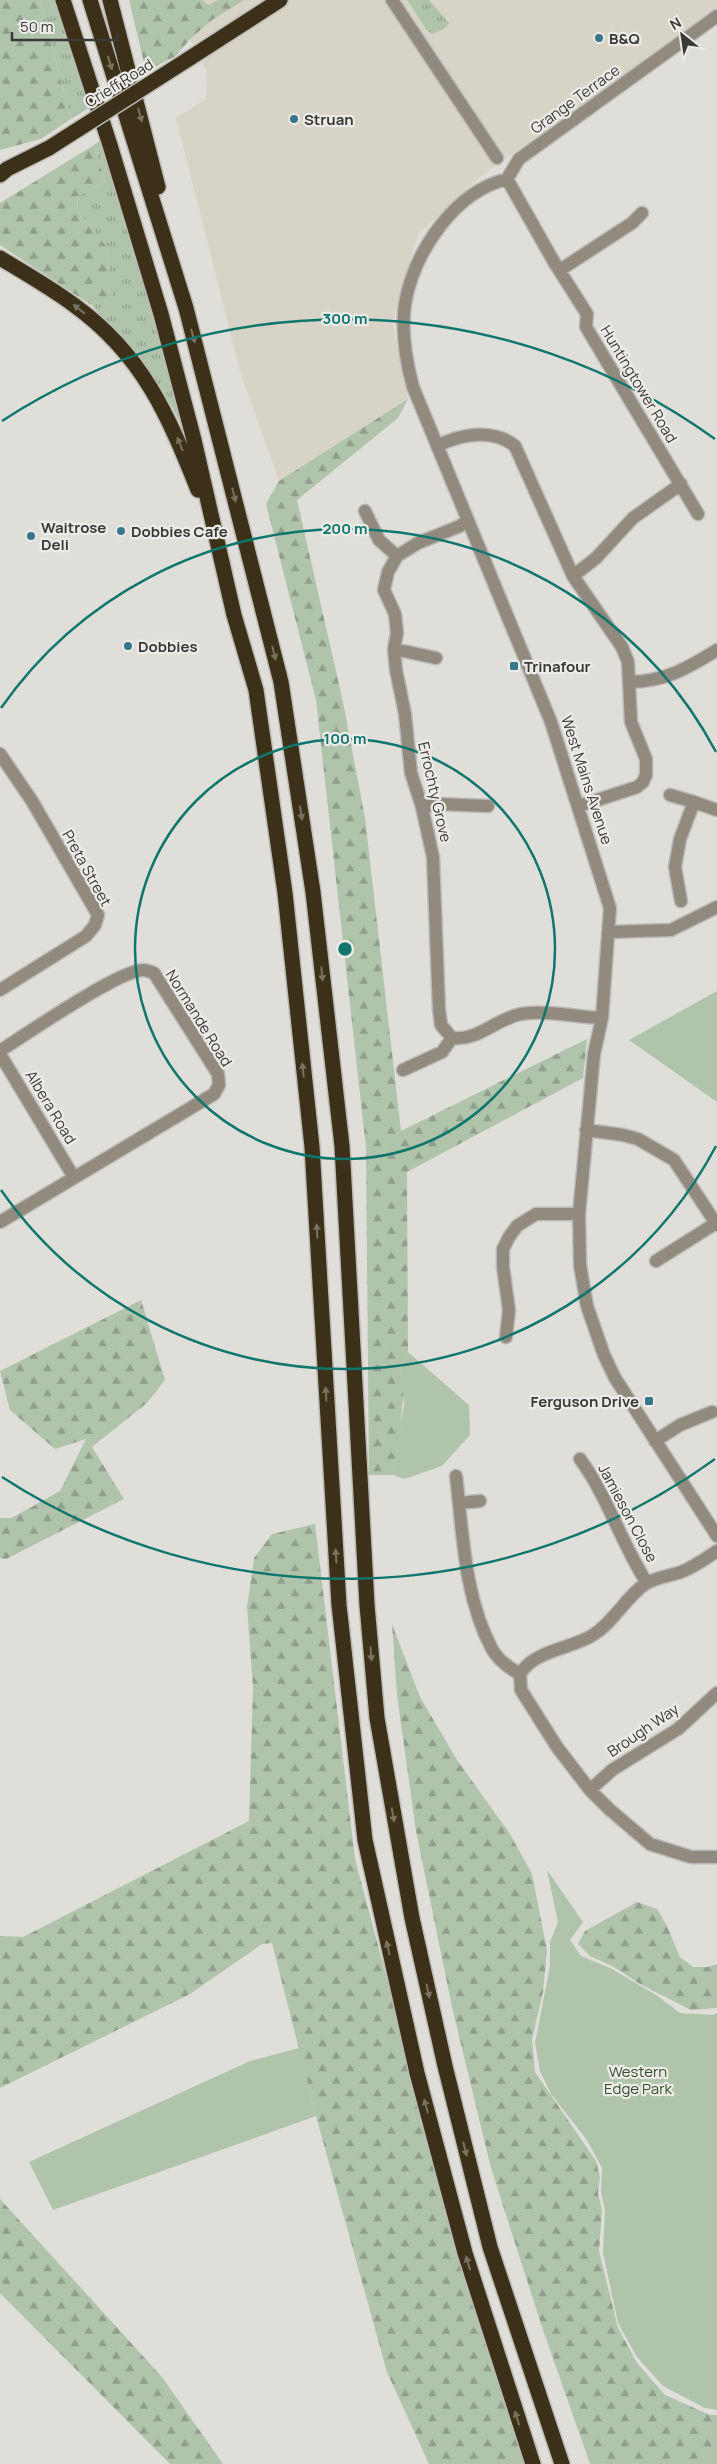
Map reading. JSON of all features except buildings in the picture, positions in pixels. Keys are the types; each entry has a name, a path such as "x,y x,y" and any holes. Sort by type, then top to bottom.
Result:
{"highway":[{"path":"64,0 161,314 218,538 234,615 256,690 284,893 312,1147 339,1604 365,1840 418,2073 465,2253 533,2464"},
{"path":"90,0 186,308"},
{"path":"110,0 148,144 186,308 281,682 313,892 342,1146 367,1595 377,1718 396,1835 443,2057 490,2247 562,2464"},
{"name":"Crieff Road","path":"2,171 48,148 280,0"},
{"path":"0,258 74,305 99,326 131,358 150,384 171,422 218,538"}],"street":[{"path":"392,0 497,158"},
{"name":"Grange Terrace","path":"507,179 519,159 717,16"},
{"name":"Huntingtower Road","path":"507,179 588,314 586,327 698,514"},
{"name":"West Mains Avenue","path":"507,179 491,183 458,206 444,221 420,258 405,304 404,331 408,368 437,446 551,722 610,908 602,1018 594,1054 579,1214 580,1265 587,1306 604,1354 615,1378 717,1536"},
{"path":"560,270 632,223 642,213"},
{"path":"437,446 474,434 508,440 515,446 573,576 622,647 628,662 631,722 646,758 646,775 643,782 630,791 578,806"},
{"path":"573,576 596,558 633,518 680,484"},
{"path":"365,511 379,540 397,556 418,543 460,526 468,520"},
{"name":"Errochty Grove","path":"397,556 388,572 384,590 395,614 397,634 394,649 396,670 405,714 411,773 422,807 433,857 438,1009 441,1025 452,1038"},
{"path":"394,649 436,658"},
{"path":"630,682 663,679 717,650"},
{"name":"Preta Street","path":"0,754 32,801 98,916 95,925 84,938 0,990"},
{"path":"670,795 717,810"},
{"path":"681,901 675,867 680,839 694,802"},
{"path":"422,807 438,804 488,806"},
{"path":"608,932 671,930 717,907"},
{"name":"Normande Road","path":"0,1053 102,987 133,972 143,970 154,973 218,1074 219,1085 214,1094 73,1176 0,1222"},
{"path":"402,1070 442,1052 452,1038 461,1039 477,1036 507,1019 521,1014 602,1018"},
{"name":"Albera Road","path":"0,1053 73,1176"},
{"path":"586,1130 638,1139 674,1160 716,1224 656,1261"},
{"path":"506,1336 509,1310 503,1267 503,1249 508,1237 516,1226 536,1214 579,1214"},
{"path":"655,1441 680,1425 712,1412"},
{"name":"Jamieson Close","path":"580,1459 600,1490 616,1527 647,1583"},
{"path":"456,1476 473,1598 481,1623 492,1650 510,1668 520,1674"},
{"path":"459,1503 480,1501"},
{"path":"717,1551 688,1568 647,1583 627,1601 614,1618 594,1634 565,1648 537,1658 525,1666 520,1674 521,1690 557,1747 590,1790 650,1844 691,1857 717,1858"},
{"name":"Brough Way","path":"590,1790 612,1770 678,1729 716,1697"}],"shaded area":[{"path":"169,0 717,0 717,7 480,177 418,235 392,322 408,399 279,481 240,371 176,118 206,99 207,72"}],"green space":[{"path":"0,0 40,0 71,119 41,139 0,150"},
{"path":"40,0 58,0 92,106 71,119"},
{"path":"129,0 202,0 209,5 218,0 244,0 212,20 190,39 176,56 146,71"},
{"path":"407,0 429,0 449,23 444,29 432,34 426,29"},
{"path":"106,137 195,451 173,409 136,353 112,330 93,306 112,295 106,246 78,212 77,197 105,181 94,145"},
{"path":"94,145 105,181 77,197 78,212 106,246 113,295 93,306 0,245 0,203"},
{"path":"408,399 398,418 297,500 343,702 365,818 401,1131 587,1039 583,1078 407,1172 408,1352 400,1369 404,1386 400,1434 393,1475 369,1475 366,1148 316,700 266,504 279,481"},
{"path":"717,991 717,1102 629,1040"},
{"path":"141,1300 165,1380 147,1403 92,1447 124,1499 6,1559 0,1558 0,1518 12,1518 60,1491 86,1439 55,1449 10,1410 0,1371"},
{"path":"408,1352 469,1405 470,1435 442,1466 404,1479 393,1475 404,1404 400,1369"},
{"path":"315,1524 355,1859 443,2190 531,2464 429,2464 387,2372 316,2116 272,1943 262,1944 190,1994 0,2088 0,1936 23,1937 249,1821 253,1687 247,1607 254,1558 272,1534"},
{"path":"392,1624 420,1697 457,1760 510,1834 532,1874 547,1950 543,1992 532,2039 535,2072 596,2161 600,2177 598,2193 602,2210 599,2251 618,2328 637,2363 665,2395 710,2415 717,2415 717,2464 590,2464 542,2327 491,2168 452,2007 416,1831 397,1695"},
{"name":"Western Edge Park","path":"547,1870 583,1922 570,1940 581,1956 612,1969 656,1995 680,2013 712,2015 717,2013 717,2410 705,2408 663,2386 637,2357 618,2323 603,2253 605,2211 601,2192 602,2168 587,2140 551,2094 540,2071 535,2043 550,1966 550,1942 558,1922"},
{"path":"637,1902 657,1909 667,1926 680,1957 693,1967 708,1967 717,1964 717,2008 691,2010 640,1984 614,1967 590,1956 578,1944 585,1931"},
{"path":"299,2048 316,2116 53,2210 29,2162 250,2061"},
{"path":"0,2199 162,2377 223,2464 170,2464 0,2293"}],"place":[{"name":"B&Q","path":"599,38"},
{"name":"Struan","path":"294,119"},
{"name":"Dobbies Cafe","path":"121,531"},
{"name":"Waitrose Deli","path":"31,536"},
{"name":"Dobbies","path":"128,646"},
{"name":"Trinafour","path":"514,666"},
{"name":"Ferguson Drive","path":"649,1401"}]}
